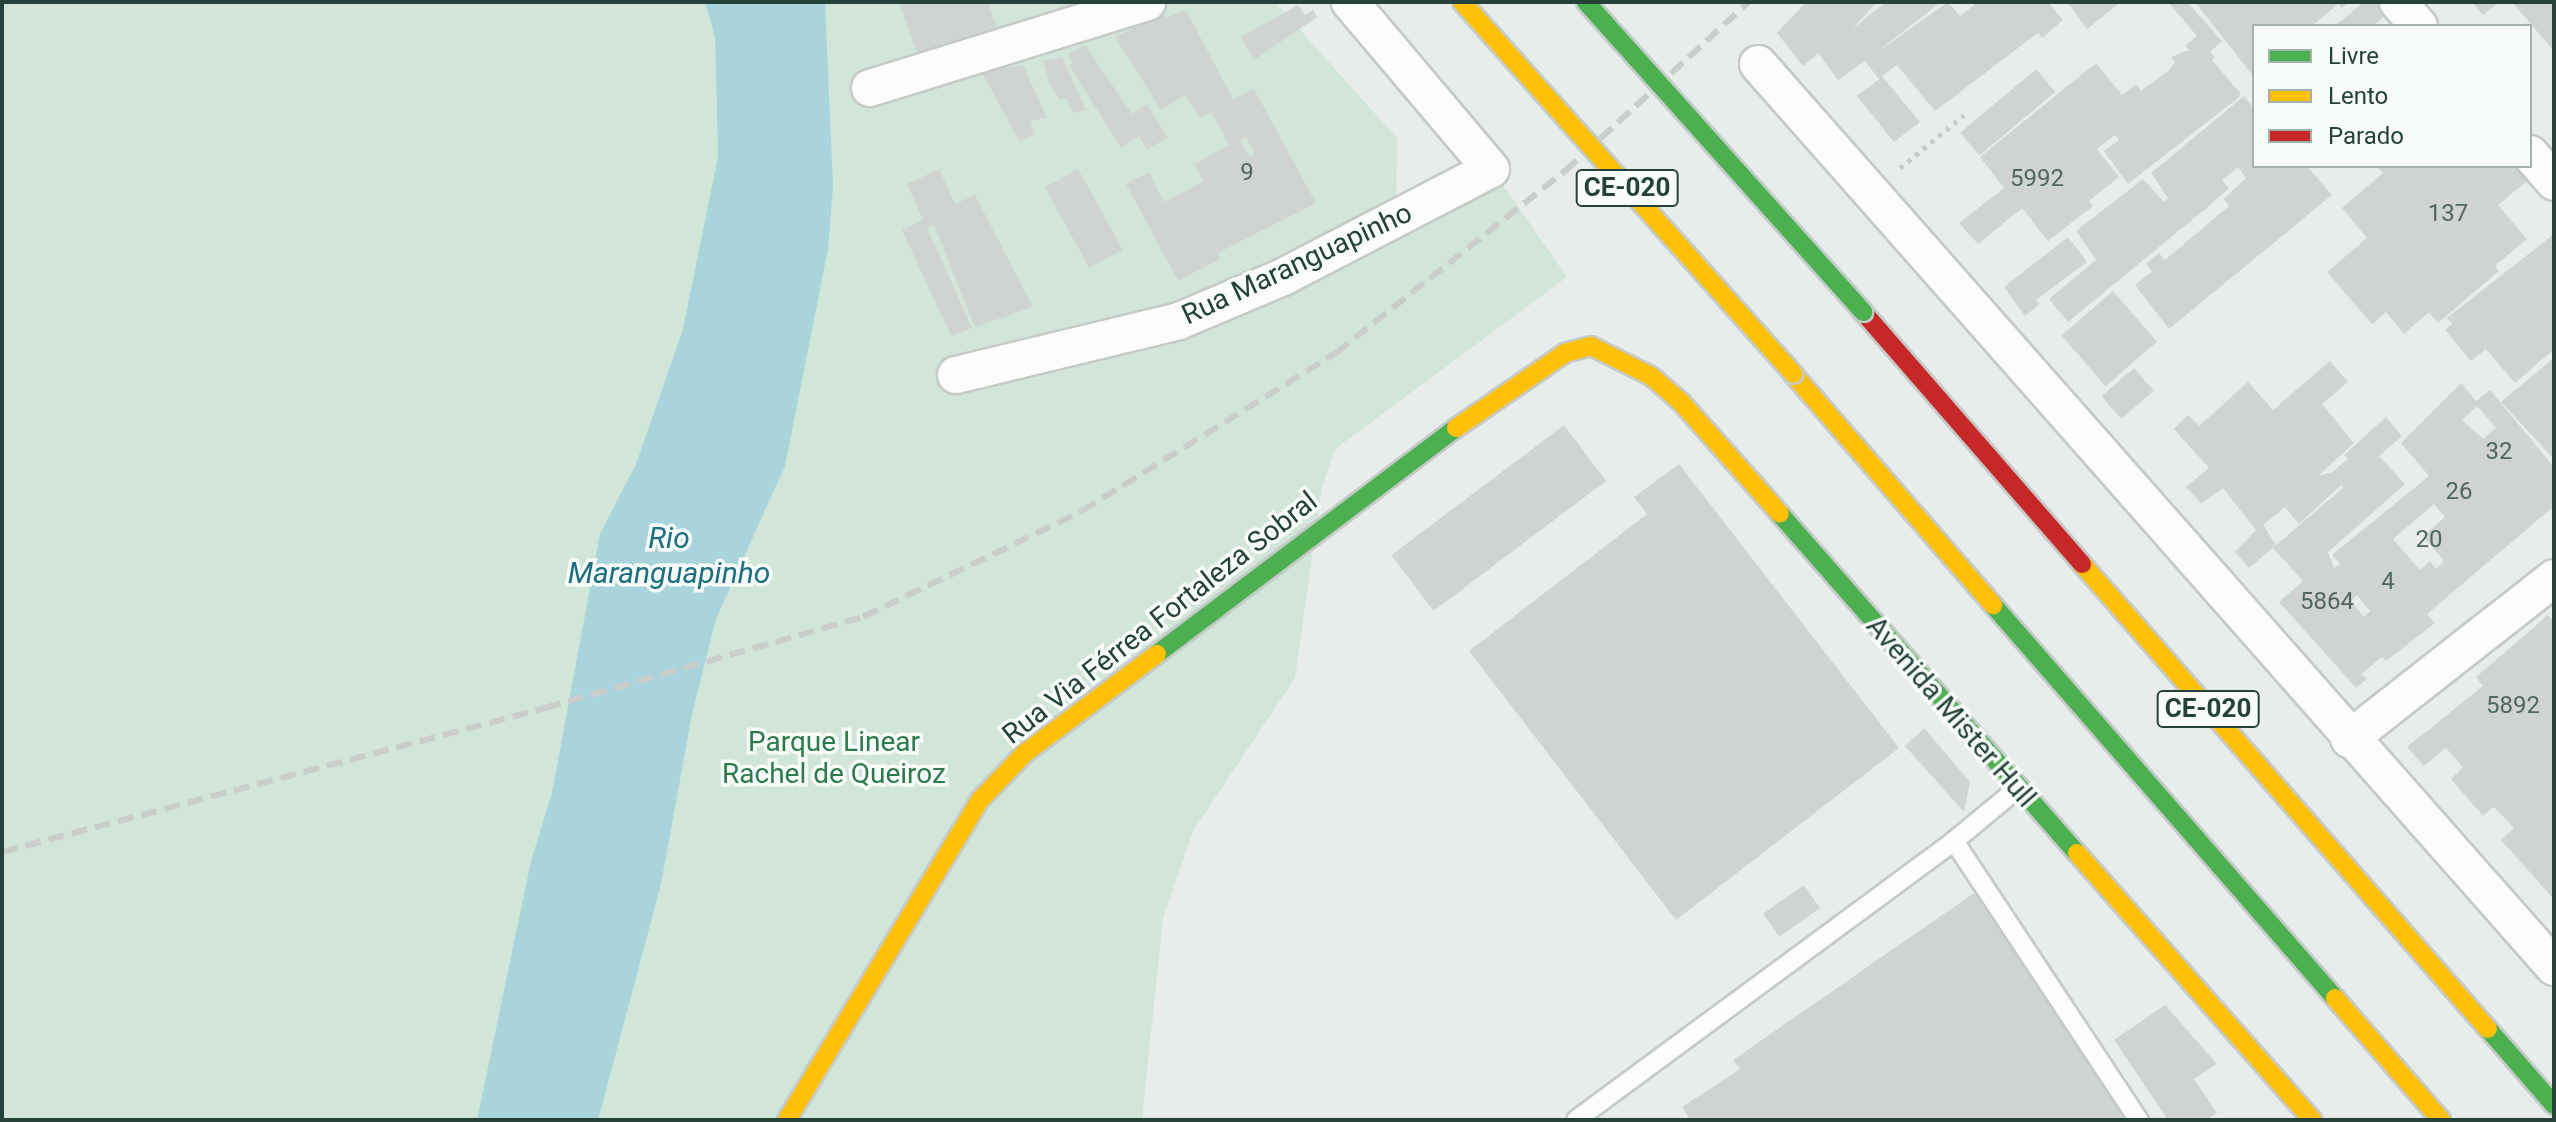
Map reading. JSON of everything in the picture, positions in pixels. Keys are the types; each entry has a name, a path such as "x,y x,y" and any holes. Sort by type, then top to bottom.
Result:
{"main road":[{"name":"CE-020","path":"1462,2 1793,374 2441,1120"},
{"name":"CE-020","path":"1586,2 1863,312 2554,1105"},
{"name":"Avenida Mister Hull","path":"1565,353 1591,346 1620,358 1681,402 2312,1120"},
{"name":"Rua Via Férrea Fortaleza Sobral","path":"787,1120 981,799 1025,753 1498,397 1565,353"}],"street":[{"path":"870,88 1147,2"},
{"name":"Rua Maranguapinho","path":"956,375 1179,321 1283,277 1491,169 1350,2"},
{"path":"2398,2 2417,24"},
{"path":"1758,64 2349,739 2554,967"},
{"path":"2532,156 2554,182"},
{"path":"2349,739 2554,578"}],"lane":[{"path":"1576,1120 1954,841 2018,788"},
{"path":"1954,841 2139,1120"}],"path":[{"path":"1872,192 1964,115"}],"green space":[{"name":"Parque Linear Rachel de Queiroz","path":"2,2 705,2 715,37 718,156 683,329 648,430 710,419 765,2 1275,2 1397,138 1396,235 1499,179 1567,277 1335,449 1322,487 1295,678 1193,831 1163,918 1142,1120 2,1120"}],"water":[{"name":"Rio Maranguapinho","path":"705,2 825,2 833,186 828,249 785,466 716,619 692,714 661,884 598,1120 477,1120 531,861 552,793 600,534 636,464 683,329 718,156 715,37"}],"building":[{"path":"899,2 988,2 998,32 918,56"},
{"path":"1806,2 1877,2 1852,29 1886,2 1941,2 1873,55 1948,2 1960,16 1978,2 2048,2 2063,20 2042,38 2038,33 1935,111 1897,65 1882,76 1920,122 1894,142 1857,96 1879,79 1865,61 1838,80 1818,53 1803,66 1777,33"},
{"path":"2067,2 2121,2 2087,29"},
{"path":"2168,2 2194,2 2190,5 2222,41 2210,52 2215,58 2212,60 2241,94 2238,98 2128,184 2104,151 2119,140 2115,135 2097,149 2119,177 2089,201 2093,206 2048,241 2022,208 1978,244 1959,223 2004,188 1980,157 2096,63 2122,95 2136,84 2141,91 2168,71 2175,62 2171,57 2189,50 2185,46 2197,36"},
{"path":"2195,2 2349,2 2342,8 2338,4 2314,24 2252,24 2252,74"},
{"path":"2364,2 2376,2 2386,14 2375,24 2337,24"},
{"path":"2472,2 2499,2 2483,15"},
{"path":"2512,2 2554,2 2554,51 2532,24"},
{"path":"1298,5 1305,15 1313,10 1317,17 1254,60 1241,37"},
{"path":"1186,10 1233,99 1254,89 1316,203 1218,253 1220,259 1178,281 1126,184 1149,172 1164,202 1204,181 1194,164 1229,145 1212,112 1200,118 1185,95 1161,110 1115,37 1164,14 1165,18","holes":["1246,137 1255,154 1250,157 1240,140"]},
{"path":"1085,45 1132,114 1147,104 1168,138 1147,149 1139,136 1121,148 1069,65 1073,63 1068,54"},
{"path":"1062,57 1086,110 1072,113 1067,98 1059,100 1049,83 1043,61"},
{"path":"1000,64 1003,68 1023,65 1047,118 1030,121 1035,135 1019,141 981,71"},
{"path":"2036,69 2055,92 1979,156 1960,133"},
{"path":"2244,96 2252,106 2252,168 2309,168 2332,195 2169,329 2135,285 2152,271 2146,264 2159,253 2165,260 2229,206 2224,199 2246,178 2238,167 2222,180 2229,188 2068,322 2049,299 2096,260 2076,231 2143,179 2164,202 2168,198 2151,173"},
{"path":"2378,168 2516,168 2527,181 2498,205 2527,239 2495,266 2499,271 2438,323 2429,312 2404,334 2386,312 2372,324 2327,272 2367,238 2342,208 2383,173"},
{"path":"939,169 955,204 975,195 1033,307 975,327 934,225 927,228 972,328 951,336 902,230 923,220 907,184"},
{"path":"1078,169 1123,249 1089,268 1045,187"},
{"path":"2554,234 2554,349 2515,383 2486,349 2471,361 2445,330 2452,324 2447,318"},
{"path":"2068,237 2087,262 2036,300 2040,304 2025,316 2004,287"},
{"path":"2113,291 2157,342 2106,386 2062,336"},
{"path":"2554,358 2554,459 2501,402"},
{"path":"2330,361 2348,382 2322,404 2354,443 2319,475 2331,473 2348,459 2344,455 2386,417 2402,436 2379,456 2405,484 2328,552 2334,568 2340,564 2332,555 2429,476 2401,443 2461,383 2476,401 2490,390 2554,467 2554,506 2427,614 2435,623 2386,661 2382,657 2361,674 2367,679 2356,688 2279,602 2303,581 2273,548 2249,568 2235,552 2256,530 2223,488 2196,507 2201,503 2186,487 2209,468 2174,429 2188,415 2199,426 2248,382 2273,410","holes":["2477,406 2496,428 2483,439 2462,420","2341,485 2343,488 2276,545 2263,525 2285,507 2299,524","2434,504 2445,517 2423,536 2444,561 2436,569 2430,561 2420,570 2393,539","2357,595 2370,611 2364,617 2351,601"]},
{"path":"2134,368 2154,391 2121,419 2102,396"},
{"path":"1564,425 1606,481 1434,611 1391,555"},
{"path":"1679,464 1899,748 1676,920 1469,651 1647,514 1634,497"},
{"path":"2548,615 2554,622 2552,897 2501,840 2514,828 2494,807 2483,816 2451,779 2463,767 2446,748 2424,766 2407,747 2483,686 2476,677"},
{"path":"1924,728 1970,782 1964,812 1905,746"},
{"path":"1804,885 1820,908 1779,937 1763,914"},
{"path":"1974,893 2126,1120 1690,1120 1682,1107 1740,1069 1733,1060"},
{"path":"2165,1005 2217,1064 2194,1079 2217,1113 2206,1120 2168,1120 2114,1040"}],"railway":[{"path":"2,852 545,708 863,617 1082,511 1336,353 1565,171 1749,2"}],"traffic: fast":[{"path":"1586,2 1863,312"},
{"path":"1157,654 1456,428"},
{"path":"1780,514 2077,853"},
{"path":"1993,605 2335,998"},
{"path":"2488,1029 2554,1105"}],"traffic: slow":[{"path":"1462,2 1793,374"},
{"path":"1456,428 1565,353 1591,346 1651,376 1681,402 1780,514"},
{"path":"1793,374 1993,605"},
{"path":"2082,564 2488,1029"},
{"path":"787,1120 981,799 1025,753 1157,654"},
{"path":"2077,853 2312,1120"},
{"path":"2335,998 2441,1120"}],"traffic: jam":[{"path":"1863,312 2082,564"}]}
